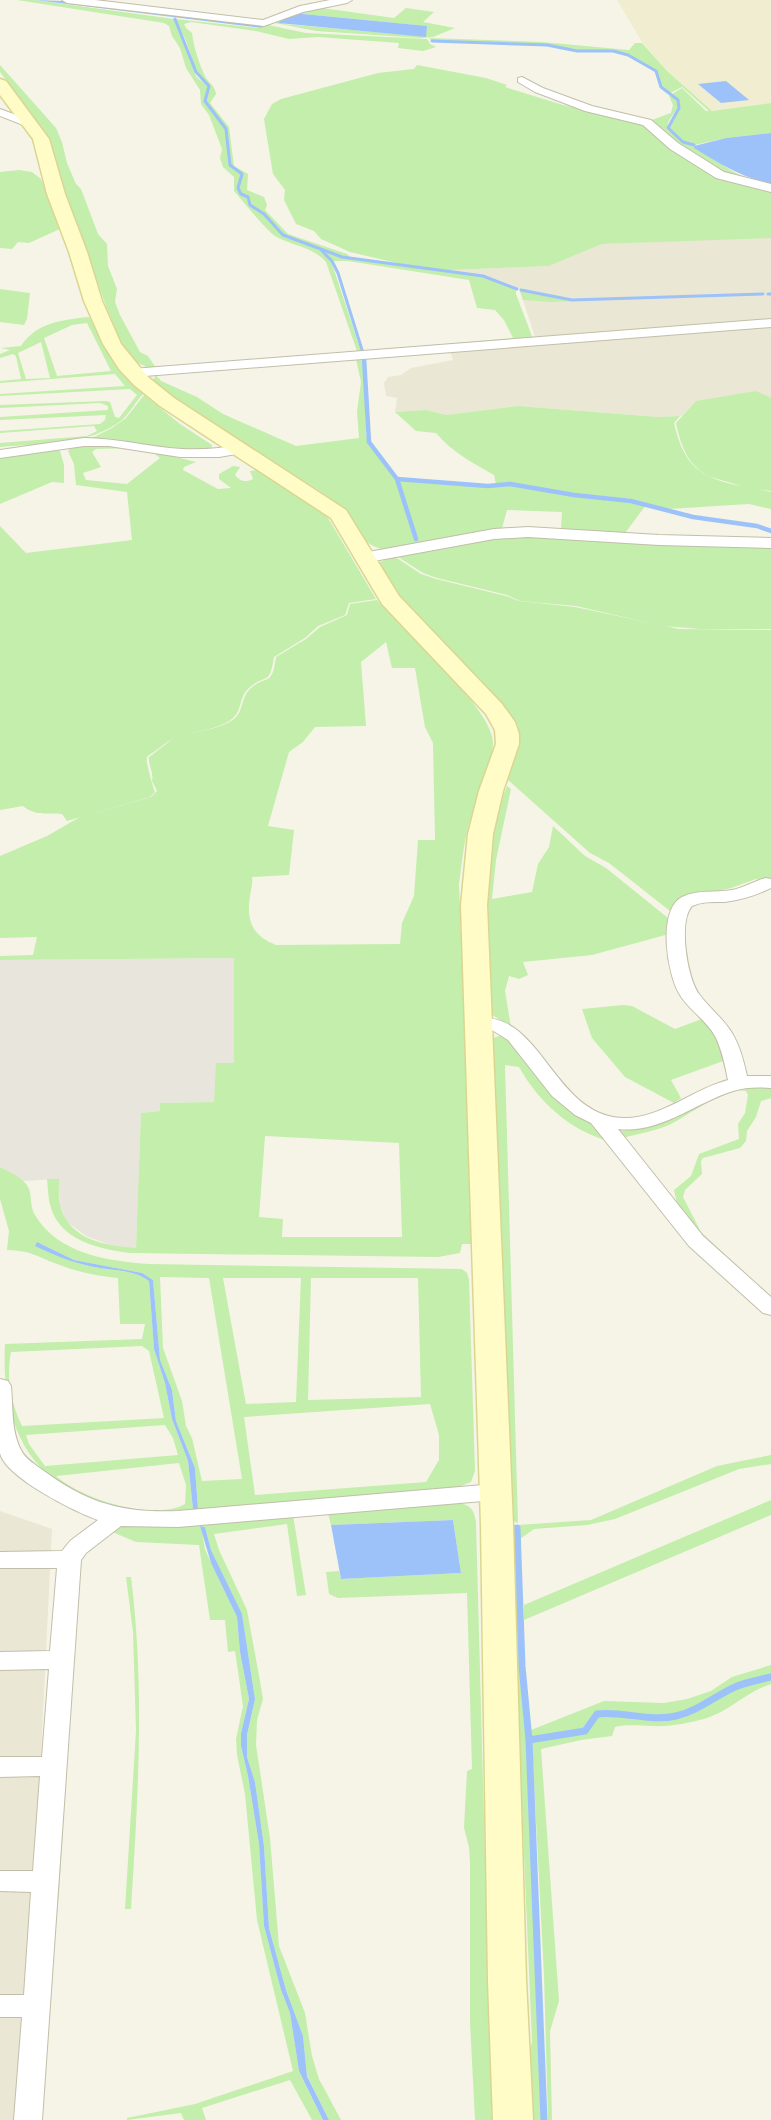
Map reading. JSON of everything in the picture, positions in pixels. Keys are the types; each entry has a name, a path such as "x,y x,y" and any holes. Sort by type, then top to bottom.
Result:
{"main road":[{"path":"1,93 14,122 41,139 56,194 78,252 93,301 112,344 132,373 167,402 332,507 352,535 363,558 390,599 494,709 504,722 507,732 506,750 478,836 475,857 474,944 495,1492 513,2120"}],"street":[{"path":"67,0 264,23 300,9 347,0"},
{"path":"522,80 539,90 589,109 647,122 674,146 720,175 771,188"},
{"path":"132,373 771,324"},
{"path":"0,454 90,441 180,453 219,453 243,449"},
{"path":"363,558 494,534 528,532 659,540 771,543"},
{"path":"738,1083 727,1040 710,1016 688,993 682,979 675,919 679,908 686,902 698,898 744,893 766,883"},
{"path":"477,1024 496,1025 510,1032 565,1098 598,1119 619,1142 656,1194 697,1242 771,1308"},
{"path":"598,1119 629,1124 653,1119 718,1089 738,1083 771,1082"},
{"path":"0,1386 5,1438 10,1454 16,1461 64,1494 89,1507 117,1517 149,1520 178,1519 495,1492"},
{"path":"28,2120 69,1559 78,1547 117,1517"},
{"path":"0,1560 69,1559"},
{"path":"0,1661 62,1660"},
{"path":"0,1767 54,1766"},
{"path":"0,1881 45,1882"},
{"path":"0,2006 36,2006"}],"shaded area":[{"path":"617,0 771,0 771,103 712,111 667,71 642,42"},
{"path":"771,238 771,398 696,401 682,416 658,417 518,406 446,415 426,410 395,412 397,398 386,396 384,383 388,377 401,375 411,368 453,360 449,348 536,340 519,288 490,277 450,270 549,266 602,244"},
{"path":"234,958 234,1063 214,1102 161,1103 160,1111 141,1113 136,1249 113,1246 86,1236 67,1222 60,1205 58,1179 24,1181 0,1167 0,960"},
{"path":"0,1511 52,1529 23,2120 0,2120"}],"green space":[{"path":"17,0 35,0 174,19 185,42 196,76 204,84 198,75 186,41 175,19 258,28 260,26 51,0 263,24 306,33 427,39 436,47 423,51 398,48 399,43 318,37 289,39 256,31 191,22 184,24 192,33 201,67 216,94 210,103 229,127 234,166 248,174 247,190 264,197 267,205 265,210 288,234 347,254 354,260 401,264 350,252 321,239 314,231 296,224 284,200 285,190 273,174 264,119 272,104 281,99 378,73 414,69 417,65 486,78 507,85 505,87 563,105 639,121 717,174 771,190 771,238 602,244 549,266 450,270 492,279 516,289 533,339 150,369 133,360 120,340 57,168 49,137 0,72 0,65 56,128 76,184 81,189 98,234 107,244 108,266 117,289 115,302 120,315 140,352 148,356 156,368 357,351 326,262 308,249 275,236 234,191 234,177 223,167 220,158 222,149 209,115 201,104 200,90 186,68 180,48 169,26 164,23","holes":["314,246 327,251 323,251 334,261 348,261 469,280 477,308 495,310 504,320 513,338 361,351 331,261"]},
{"path":"322,8 394,18 406,8 434,12 423,22 455,28 433,37 421,38 316,31 275,23 293,13","holes":["293,13 426,26 422,36 283,24"]},
{"path":"429,38 542,42 629,50 635,43 642,43 667,71 712,111 771,103 771,133 726,138 694,145 688,143 732,171 744,177 771,184 771,186 726,176 684,150 649,121 671,113 673,105 669,96 673,96 679,103 669,122 667,129 683,142 669,128 670,121 680,103 672,94 682,88 706,111 709,111 645,54 682,87 670,93 662,87 656,71 628,55 606,50 577,51 547,45 432,41"},
{"path":"19,170 32,172 41,179 62,228 29,243 18,242 12,249 0,248 0,172"},
{"path":"0,289 30,293 27,319 24,325 0,322"},
{"path":"520,291 572,301 763,294 551,302 523,300"},
{"path":"89,317 120,372 143,394 122,420 95,435 64,442 0,447 0,443 87,436 97,431 94,426 0,433 0,431 100,424 105,420 106,415 0,420 0,417 108,410 108,406 100,403 0,408 0,405 106,401 110,402 115,417 119,418 137,395 130,389 0,396 0,394 125,386 115,374 0,383 0,381 21,379 16,356 13,354 0,358 0,354 10,350 1,348 21,346 27,338 42,327 60,321","holes":["87,323 111,371 57,376 44,338 72,325","41,342 50,378 26,379 18,353"]},
{"path":"356,359 361,359 365,374 366,435 396,480 414,540 417,539 399,480 489,486 510,485 572,496 646,505 625,533 561,529 562,512 507,510 501,532 386,550 367,542 331,499 208,426 152,382 156,375 161,381 197,397 223,414 296,446 359,438 357,412 361,382"},
{"path":"756,391 771,398 771,491 759,489 771,492 771,509 749,504 669,509 632,499 541,490 510,483 496,484 494,475 456,451 436,433 416,431 395,412 426,410 446,415 518,406 658,417 680,416 674,423 678,438 688,459 698,469 684,449 676,423 696,401"},
{"path":"144,395 212,447 202,452 88,440 126,418"},
{"path":"88,444 133,448 96,449 92,452 101,467 83,473 86,480 127,484 160,458 151,451 196,462 184,467 183,470 218,489 231,488 219,479 219,474 233,466 240,467 235,475 243,481 253,479 250,471 258,470 313,505 328,518 376,599 349,603 345,615 318,626 305,638 274,657 268,676 245,692 233,718 216,727 167,742 148,756 147,763 155,792 150,797 67,821 62,814 37,813 23,806 0,810 0,526 26,553 132,540 127,492 76,485 74,464 68,451 72,447"},
{"path":"53,449 60,451 64,465 64,483 52,482 0,504 0,457"},
{"path":"513,535 771,544 771,629 700,629 663,626 576,606 520,601 507,595 423,573 395,555"},
{"path":"394,556 421,574 519,601 575,607 679,629 771,630 771,884 756,879 731,888 677,900 670,911 609,863 590,853 508,780 519,745 518,725 394,590 378,563"},
{"path":"377,600 463,690 479,710 489,728 493,743 488,771 469,825 459,884 473,1244 462,1244 460,1253 438,1257 130,1253 94,1246 72,1236 56,1219 50,1205 47,1179 59,1179 61,1208 72,1227 81,1234 102,1243 136,1248 141,1113 160,1111 160,1103 214,1102 216,1063 234,1063 234,958 0,960 0,956 33,955 37,937 0,938 0,856 47,836 80,817 151,797 157,791 152,781 149,757 176,738 215,728 234,719 249,690 270,677 276,657 306,639 320,627 347,615 350,604","holes":["386,642 392,668 415,668 425,727 433,743 435,840 418,840 414,896 402,923 400,944 276,945 256,932 250,920 249,905 252,877 289,875 294,830 268,826 289,752 303,742 315,727 366,726 361,662","265,1136 399,1143 402,1237 282,1237 283,1219 259,1217"]},
{"path":"507,786 511,789 496,860 492,899 532,892 538,864 549,847 553,826 585,856 606,868 668,918 669,934 592,955 523,962 528,975 519,979 509,976 505,991 511,1027 491,1014 486,927 491,841"},
{"path":"632,1006 675,1029 707,1017 726,1060 671,1080 681,1098 674,1103 625,1077 592,1038 582,1009"},
{"path":"505,1037 599,1127 609,1141 568,1122 536,1092 519,1067 505,1065 518,1523 509,1519 493,1038"},
{"path":"771,1085 771,1098 761,1101 756,1117 747,1131 746,1141 740,1148 703,1158 701,1161 702,1174 685,1190 683,1197 701,1232 736,1265 737,1270 707,1244 677,1204 674,1190 691,1176 699,1154 739,1139 738,1124 745,1113 748,1095 746,1091 719,1097 661,1128 623,1138 618,1131 640,1129 669,1120 725,1090"},
{"path":"0,1167 27,1185 35,1215 57,1239 85,1253 117,1261 149,1264 462,1269 467,1273 469,1280 475,1471 471,1482 451,1490 249,1507 198,1509 195,1468 176,1421 172,1390 160,1361 153,1280 142,1273 74,1260 37,1242 71,1261 130,1272 149,1281 154,1349 165,1383 172,1419 188,1461 193,1509 171,1514 144,1513 89,1501 76,1495 46,1473 32,1458 22,1441 9,1404 5,1344 142,1339 145,1324 120,1324 118,1278 95,1275 28,1253 7,1250 9,1231 0,1199","holes":["160,1277 209,1278 242,1479 202,1481 192,1438 186,1426 182,1401 163,1348","223,1278 301,1278 296,1402 246,1404","311,1278 418,1278 421,1397 308,1400","142,1346 149,1351 164,1418 22,1426 10,1390 11,1352","430,1404 439,1435 439,1460 426,1482 255,1495 244,1417","165,1425 173,1438 178,1455 45,1466 29,1444 26,1435","179,1463 186,1485 185,1504 171,1509 137,1509 100,1500 68,1485 56,1476"]},
{"path":"771,1455 771,1464 739,1469 615,1519 587,1525 534,1529 520,1539 518,1525 591,1520 717,1466"},
{"path":"771,1500 771,1515 524,1620 524,1605"},
{"path":"453,1502 472,1509 476,1522 492,2120 475,2120 470,2022 470,1863 464,1828 467,1771 472,1769 467,1593 338,1598 329,1594 326,1572 339,1571 341,1579 461,1573 453,1520 331,1525 328,1513"},
{"path":"293,1515 306,1595 297,1596 287,1524 214,1534 247,1610 263,1699 257,1720 256,1745 270,1838 279,1946 305,2013 312,2056 319,2079 341,2120 329,2120 307,2075 303,2036 286,1990 269,1928 264,1846 255,1782 247,1757 247,1735 255,1699 242,1615 211,1550 205,1527 201,1526 205,1549 237,1617 240,1652 249,1699 241,1733 241,1746 259,1844 264,1926 281,1990 290,2013 299,2071 323,2120 312,2120 290,2080 202,2108 206,2120 184,2120 181,2113 127,2120 127,2118 195,2104 293,2071 257,1920 245,1794 237,1755 236,1739 243,1706 235,1651 228,1652 225,1620 210,1620 199,1545 136,1542 110,1531 94,1544 77,1564 77,1608 59,1893 38,2120 34,2120 73,1564 104,1529 124,1523 196,1524"},
{"path":"510,1525 515,1525 527,1742 542,2120 531,2120 528,2058 532,2042"},
{"path":"126,1577 131,1577 139,1701 138,1784 131,1909 125,1909 136,1731 133,1632"},
{"path":"771,1665 771,1676 736,1685 681,1713 663,1716 615,1712 596,1713 584,1730 531,1738 531,1730 604,1701 664,1703 687,1699 711,1691 732,1677"},
{"path":"771,1679 771,1684 722,1712 704,1719 666,1726 620,1726 615,1727 612,1736 541,1749 559,2001 550,2031 552,2120 548,2120 544,1976 532,1742 547,1737 586,1732 598,1716 618,1715 657,1719 677,1717 693,1712 735,1688"}],"water":[{"path":"35,0 62,1 261,26 262,28"},
{"path":"293,13 427,26 426,37 278,23"},
{"path":"726,81 749,100 721,103 698,84"},
{"path":"771,133 771,184 740,174 694,148 694,146 726,138"},
{"path":"37,1242 74,1260 142,1273 153,1280 160,1360 172,1390 176,1421 195,1468 198,1509 193,1509 188,1461 172,1419 165,1383 154,1349 149,1281 130,1272 94,1267 56,1256 35,1246"},
{"path":"453,1520 461,1573 341,1579 331,1525"},
{"path":"200,1526 205,1527 211,1550 242,1614 255,1699 247,1735 247,1757 255,1782 264,1846 269,1928 286,1990 303,2036 307,2076 329,2120 323,2120 299,2071 290,2013 281,1990 264,1926 259,1844 241,1746 241,1733 249,1699 240,1652 237,1617 211,1563"}],"waterway":[{"path":"175,19 196,72 209,86 205,101 226,129 230,165 242,174 238,188 241,194 248,197 250,205 264,214 283,235 342,257 483,276 517,289"},
{"path":"432,41 547,45 577,51 613,51 628,55 656,71 661,87 678,100 679,108 668,128 683,142 694,145"},
{"path":"321,250 332,261 338,273 363,353"},
{"path":"521,290 572,300 763,294"},
{"path":"364,358 369,442 397,479"},
{"path":"397,479 488,486 510,484 574,495 631,501 693,517 757,526 771,531"},
{"path":"397,479 416,539"},
{"path":"517,1528 522,1666 529,1740"},
{"path":"529,1740 585,1731 597,1714 656,1718 676,1716 692,1711 739,1685 771,1677"},
{"path":"529,1740 544,2120"}]}
